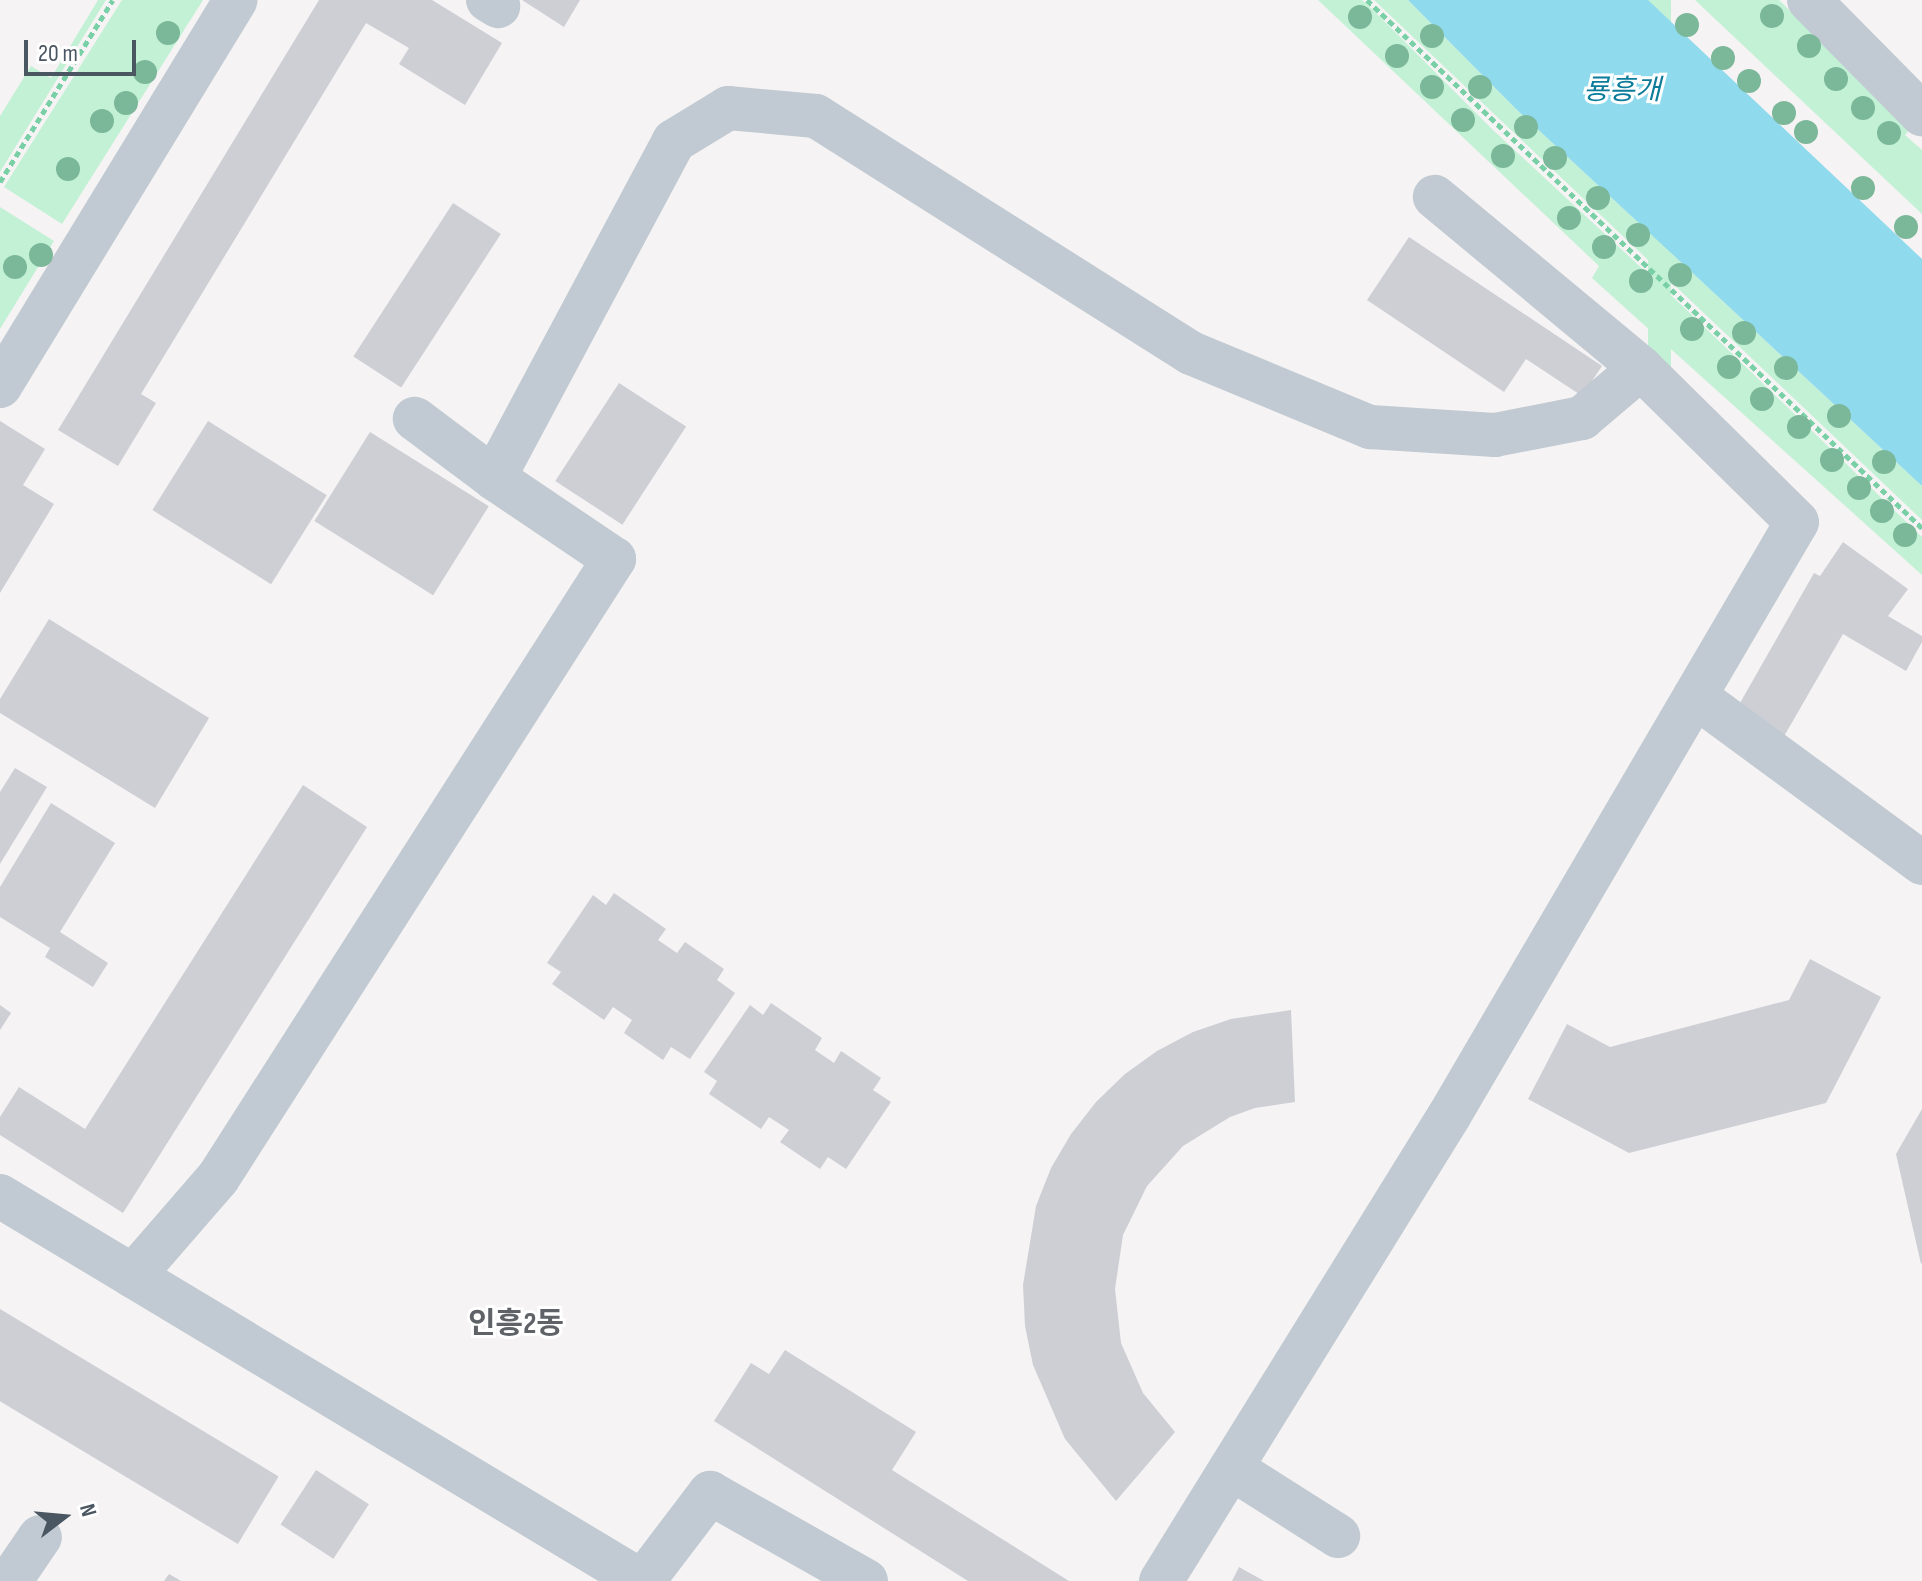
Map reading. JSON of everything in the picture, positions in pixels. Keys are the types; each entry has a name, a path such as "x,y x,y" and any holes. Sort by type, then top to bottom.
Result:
{"street":[{"path":"0,386 236,0"},
{"path":"1809,0 1922,114"},
{"path":"494,478 674,141 728,108 816,116 1191,353 1370,427 1495,435 1582,418 1641,368"},
{"path":"1161,1581 1449,1116 1797,522 1641,368 1435,197"},
{"path":"133,1276 218,1178 614,559 494,478 415,419"},
{"path":"1695,696 1922,863"},
{"path":"0,1196 642,1581 710,1493 866,1581"},
{"path":"1231,1468 1338,1536"},
{"path":"10,1581 40,1537"}],"path":[{"path":"0,182 113,0"},
{"path":"1367,0 1922,528"}],"green space":[{"path":"98,0 106,0 0,172 0,116 31,66 51,78"},
{"path":"122,0 203,0 62,224 4,187"},
{"path":"1318,0 1362,0 1372,9 1493,130 1690,313 1922,537 1922,575 1592,278 1599,266"},
{"path":"1374,0 1408,0 1516,109 1922,486 1922,520"},
{"path":"1648,0 1671,0 1671,377 1648,377"},
{"path":"1695,0 1779,0 1911,128 1905,135 1922,150 1922,214"},
{"path":"0,207 54,241 0,329"}],"water":[{"name":"룡흥개","path":"1408,0 1648,0 1922,259 1922,486 1516,109"}],"building":[{"path":"319,0 432,0 502,43 465,105 399,64 409,48 366,23 141,394 156,403 118,466 58,430"},
{"path":"522,0 580,0 564,27"},
{"path":"453,203 501,234 401,388 353,356"},
{"path":"1409,237 1602,366 1582,396 1526,359 1504,392 1367,300"},
{"path":"619,383 686,427 622,525 555,481"},
{"path":"0,421 45,449 23,485 54,504 0,593"},
{"path":"208,421 327,495 271,584 152,510"},
{"path":"370,432 489,506 433,595 314,521"},
{"path":"1843,542 1908,589 1888,616 1922,636 1922,642 1906,671 1843,634 1783,738 1736,710 1814,573 1820,576"},
{"path":"49,619 209,718 155,808 0,713 0,699"},
{"path":"15,768 47,787 0,864 0,792"},
{"path":"303,785 367,827 123,1213 0,1135 0,1117 19,1087 85,1129"},
{"path":"51,803 115,843 60,932 108,963 93,987 45,957 50,948 0,917 0,887"},
{"path":"614,893 666,929 658,940 677,953 685,942 724,969 717,980 735,993 690,1059 671,1047 663,1060 624,1033 632,1020 613,1007 604,1020 552,984 561,972 547,963 593,895 606,905"},
{"path":"1810,959 1881,997 1826,1103 1629,1153 1528,1099 1567,1024 1610,1047 1789,1000"},
{"path":"771,1003 822,1038 815,1050 834,1063 841,1051 881,1078 873,1090 891,1102 846,1169 828,1157 820,1169 780,1142 789,1130 769,1117 761,1129 709,1094 717,1081 704,1072 750,1005 763,1015"},
{"path":"0,1005 11,1013 0,1030"},
{"path":"1291,1010 1295,1102 1255,1108 1230,1117 1183,1146 1147,1186 1123,1235 1115,1289 1121,1343 1143,1393 1175,1432 1116,1501 1065,1439 1033,1365 1025,1326 1023,1285 1036,1206 1051,1168 1071,1134 1096,1102 1125,1074 1157,1051 1193,1032 1231,1019"},
{"path":"1922,1109 1922,1263 1921,1264 1896,1154"},
{"path":"0,1309 279,1476 238,1544 0,1401"},
{"path":"785,1350 916,1432 892,1470 1069,1581 968,1581 714,1421 751,1363 769,1374"},
{"path":"316,1470 369,1504 333,1559 281,1525"},
{"path":"1239,1567 1264,1581 1232,1581"},
{"path":"169,1574 181,1581 164,1581"}],"district":[{"name":"인흥2동","path":"516,1324"}]}
